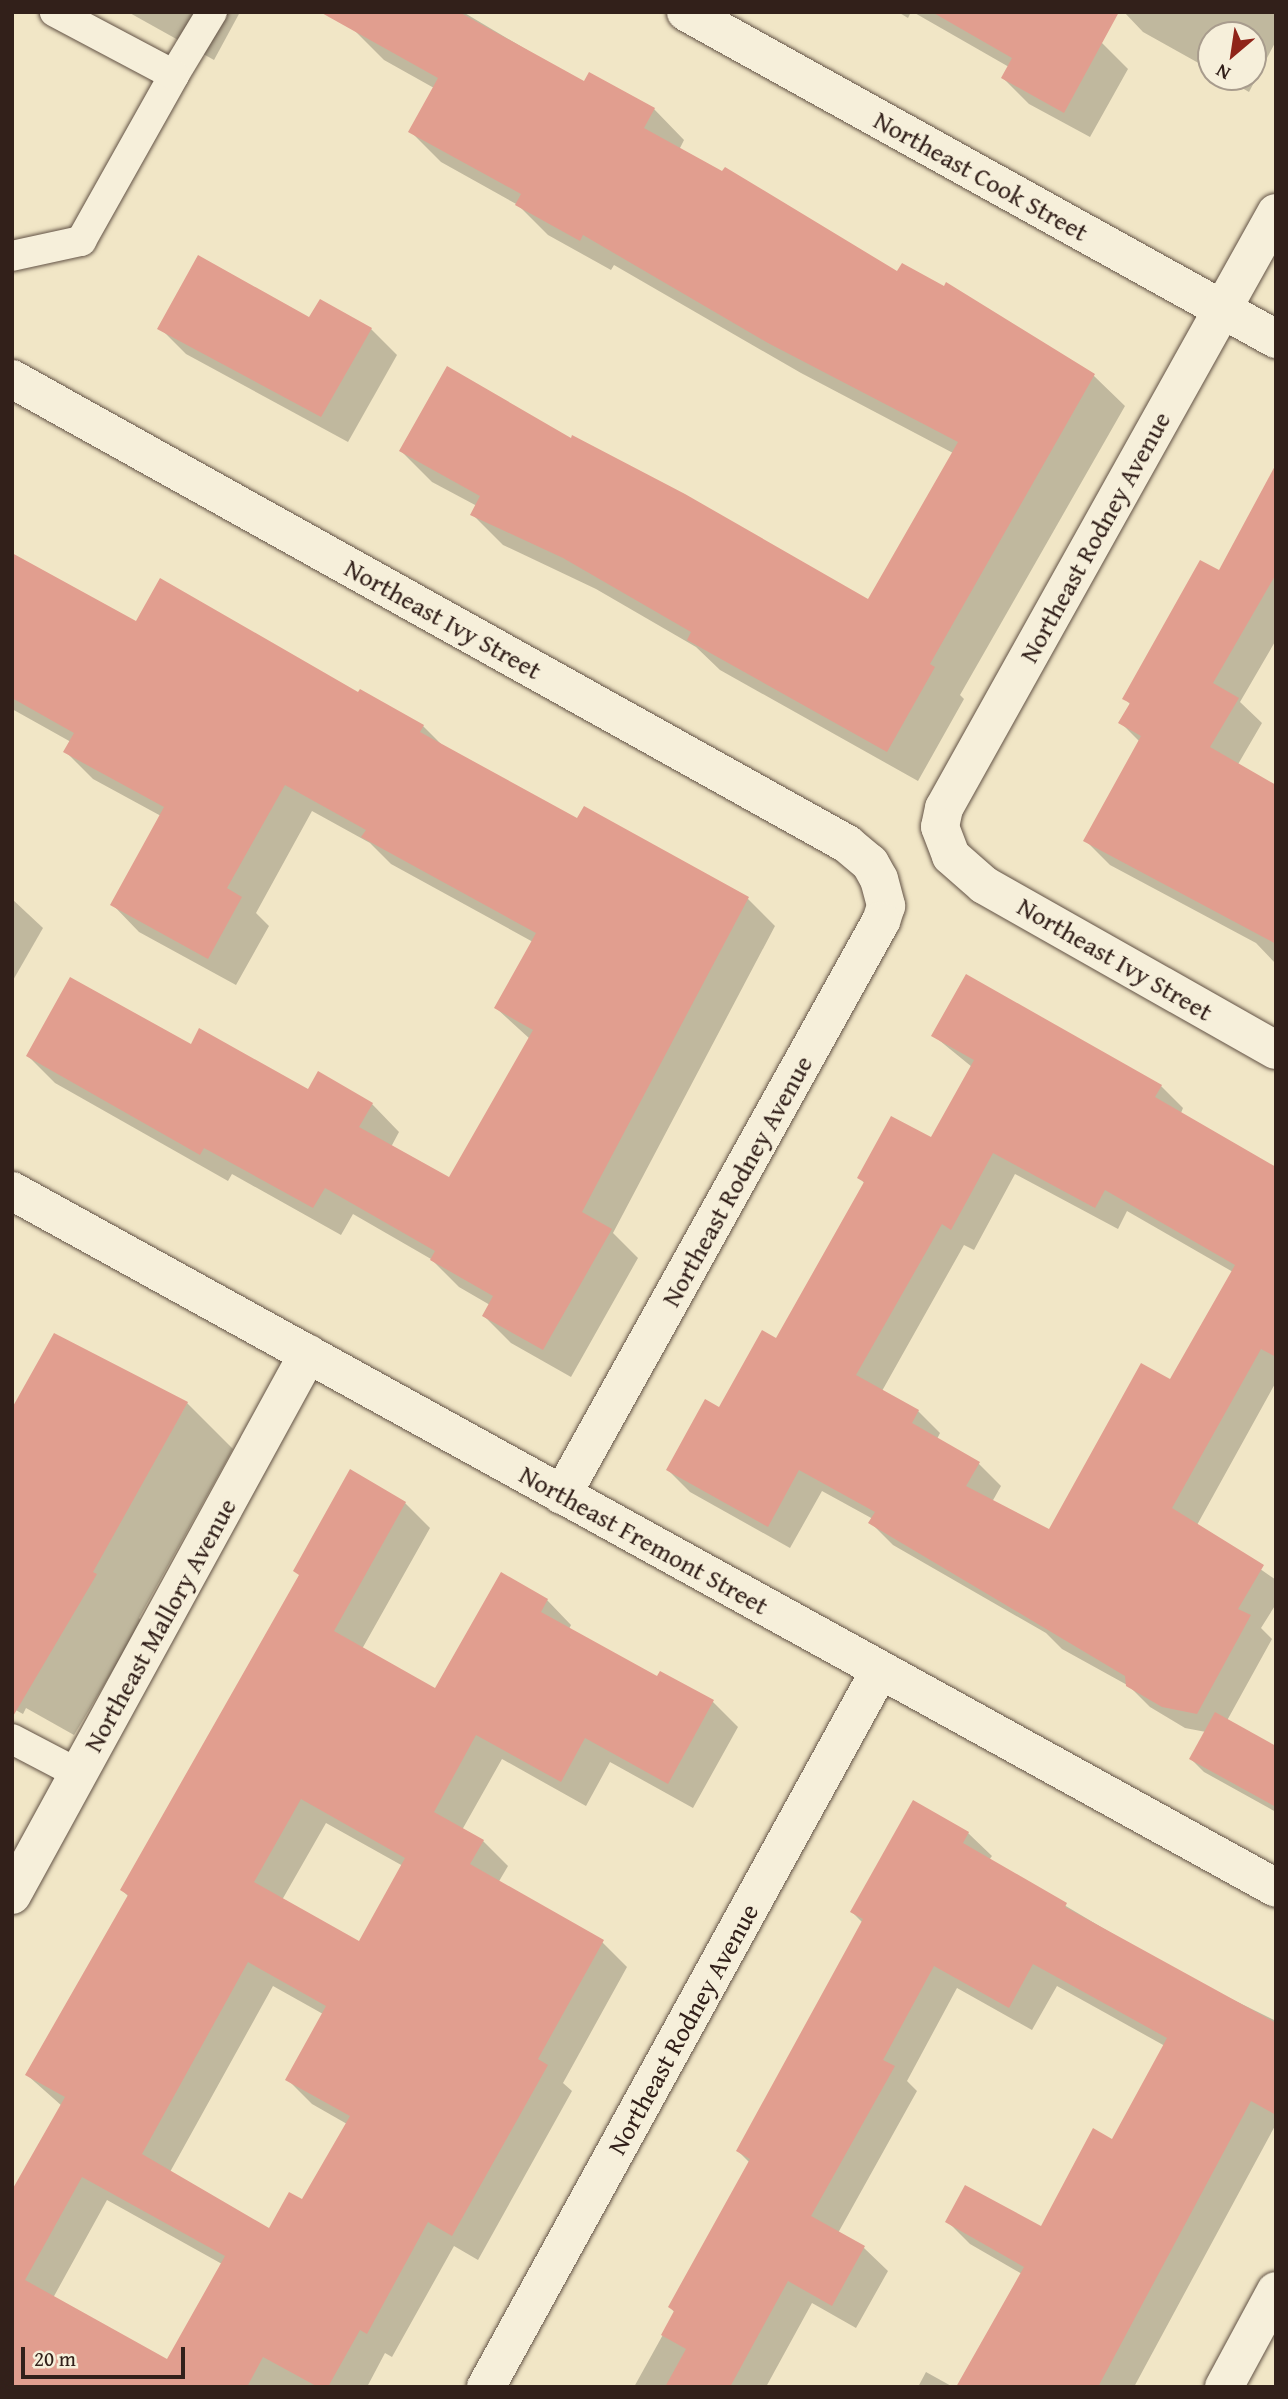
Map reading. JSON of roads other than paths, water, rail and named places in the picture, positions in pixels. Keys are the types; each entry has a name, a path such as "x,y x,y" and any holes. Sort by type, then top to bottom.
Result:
{"street":[{"name":"Northeast Cook Street","path":"686,12 1276,339"},
{"name":"Northeast Rodney Avenue","path":"957,863 942,838 944,808 1276,213"},
{"name":"Northeast Ivy Street","path":"12,379 835,838 870,863"},
{"name":"Northeast Rodney Avenue","path":"562,1495 881,921 884,893 870,863"},
{"name":"Northeast Ivy Street","path":"957,863 984,885 1276,1051"},
{"name":"Northeast Fremont Street","path":"12,1191 1276,1888"},
{"name":"Northeast Mallory Avenue","path":"12,1895 308,1354"},
{"name":"Northeast Rodney Avenue","path":"486,2387 880,1670"},
{"path":"1224,2387 1276,2291"}],"lane":[{"path":"55,12 174,75"},
{"path":"12,256 80,241 212,12"},
{"path":"12,1739 79,1774"}]}
